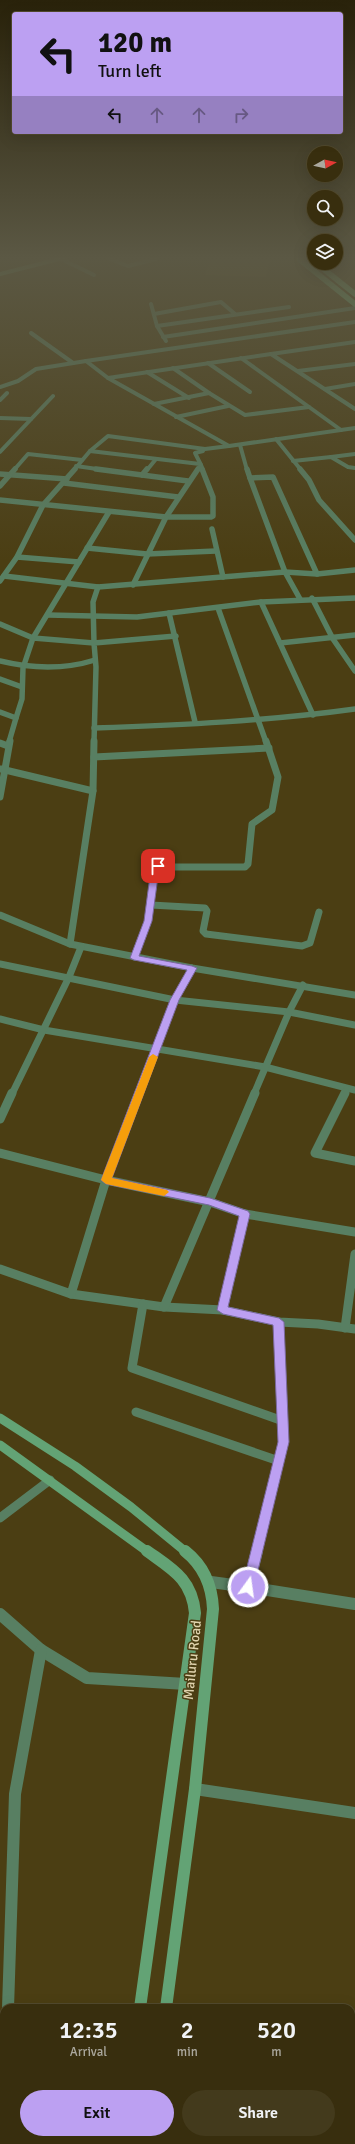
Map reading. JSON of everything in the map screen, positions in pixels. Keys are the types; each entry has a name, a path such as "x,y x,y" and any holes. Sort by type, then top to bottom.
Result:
{"street":[{"path":"67,359 73,363"},
{"path":"0,387 18,381 36,369 99,359"},
{"path":"108,378 234,359"},
{"path":"242,359 341,430"},
{"path":"279,359 355,409"},
{"path":"86,361 108,378 229,446"},
{"path":"208,363 250,392"},
{"path":"298,371 355,364"},
{"path":"173,368 228,406 241,414 248,416 310,407"},
{"path":"147,372 189,398"},
{"path":"325,389 355,384"},
{"path":"0,400 7,393"},
{"path":"154,404 209,393"},
{"path":"0,452 53,396"},
{"path":"349,404 355,404"},
{"path":"176,417 228,406"},
{"path":"0,418 31,419"},
{"path":"0,500 166,517 213,516 213,497 195,452 355,428"},
{"path":"0,582 17,557 43,505 90,451 108,436 209,450"},
{"path":"276,439 309,480 319,500 355,540"},
{"path":"240,445 250,478 285,572 300,599"},
{"path":"90,451 201,465"},
{"path":"0,486 28,454 82,460"},
{"path":"293,461 355,454"},
{"path":"331,457 335,458 345,467 355,468"},
{"path":"142,475 156,459"},
{"path":"133,585 166,517 188,481 201,465"},
{"path":"76,466 188,481"},
{"path":"0,474 65,481 178,497"},
{"path":"250,478 273,477 317,574"},
{"path":"0,797 5,774 2,769 22,699 23,668 33,638 108,512"},
{"path":"212,529 216,551 224,577"},
{"path":"87,548 147,554 216,551"},
{"path":"17,557 79,562"},
{"path":"4,576 66,582 98,587 285,572 317,574 355,570"},
{"path":"70,944 93,791 95,660 93,598 98,587"},
{"path":"48,615 137,617 261,602 312,598 355,598"},
{"path":"312,598 333,639 355,671"},
{"path":"345,599 355,603"},
{"path":"261,602 313,715"},
{"path":"134,958 148,921 156,867 242,867 247,865 252,825 272,810 278,785 278,777 269,748 218,608"},
{"path":"169,613 176,636 195,722"},
{"path":"0,624 33,638 94,643 176,636"},
{"path":"280,643 355,636"},
{"path":"348,659 355,658"},
{"path":"0,661 23,668 65,669 95,660"},
{"path":"0,679 22,687"},
{"path":"94,728 156,726 195,722 259,719 313,715 355,709"},
{"path":"0,712 16,718"},
{"path":"0,743 8,746"},
{"path":"94,757 269,748"},
{"path":"2,769 93,791"},
{"path":"151,905 205,908 208,911 203,931 206,934 302,946 310,943 319,912"},
{"path":"0,915 70,944 81,947 134,958 303,985 355,995"},
{"path":"0,1119 69,977 81,947"},
{"path":"0,964 175,1000 289,1012 355,1025"},
{"path":"71,1294 106,1180 175,1000 192,968"},
{"path":"164,1307 210,1202 265,1067 289,1012 303,985"},
{"path":"0,1019 44,1030 265,1067 351,1089 315,1153 355,1161"},
{"path":"0,1152 106,1180 210,1202 245,1214 355,1232"},
{"path":"223,1310 245,1214"},
{"path":"345,1328 355,1254"},
{"path":"0,1269 71,1294 164,1307 223,1310 279,1322 318,1324 355,1329"},
{"path":"143,1304 132,1368 283,1421"},
{"path":"248,1587 284,1442 279,1322"},
{"path":"136,1412 279,1461"},
{"name":"Mailuru Road","path":"0,1418 75,1466 131,1507 193,1557 206,1573 211,1582 213,1609 195,1789 167,2004"},
{"path":"0,1445 184,1578 190,1589 195,1606 186,1684 141,2004"},
{"path":"0,1518 50,1480"},
{"path":"211,1582 355,1604"},
{"path":"0,1614 41,1650 87,1678 186,1684"},
{"path":"8,2004 15,1794 41,1650"},
{"path":"195,1789 355,1812"}],"slow traffic":[{"path":"153,1057 106,1180 164,1192"}],"route":[{"path":"158,866 155,868 148,921 134,958 192,968 175,1000 106,1180 210,1202 245,1214 223,1310 279,1322 284,1442 248,1587"}]}
